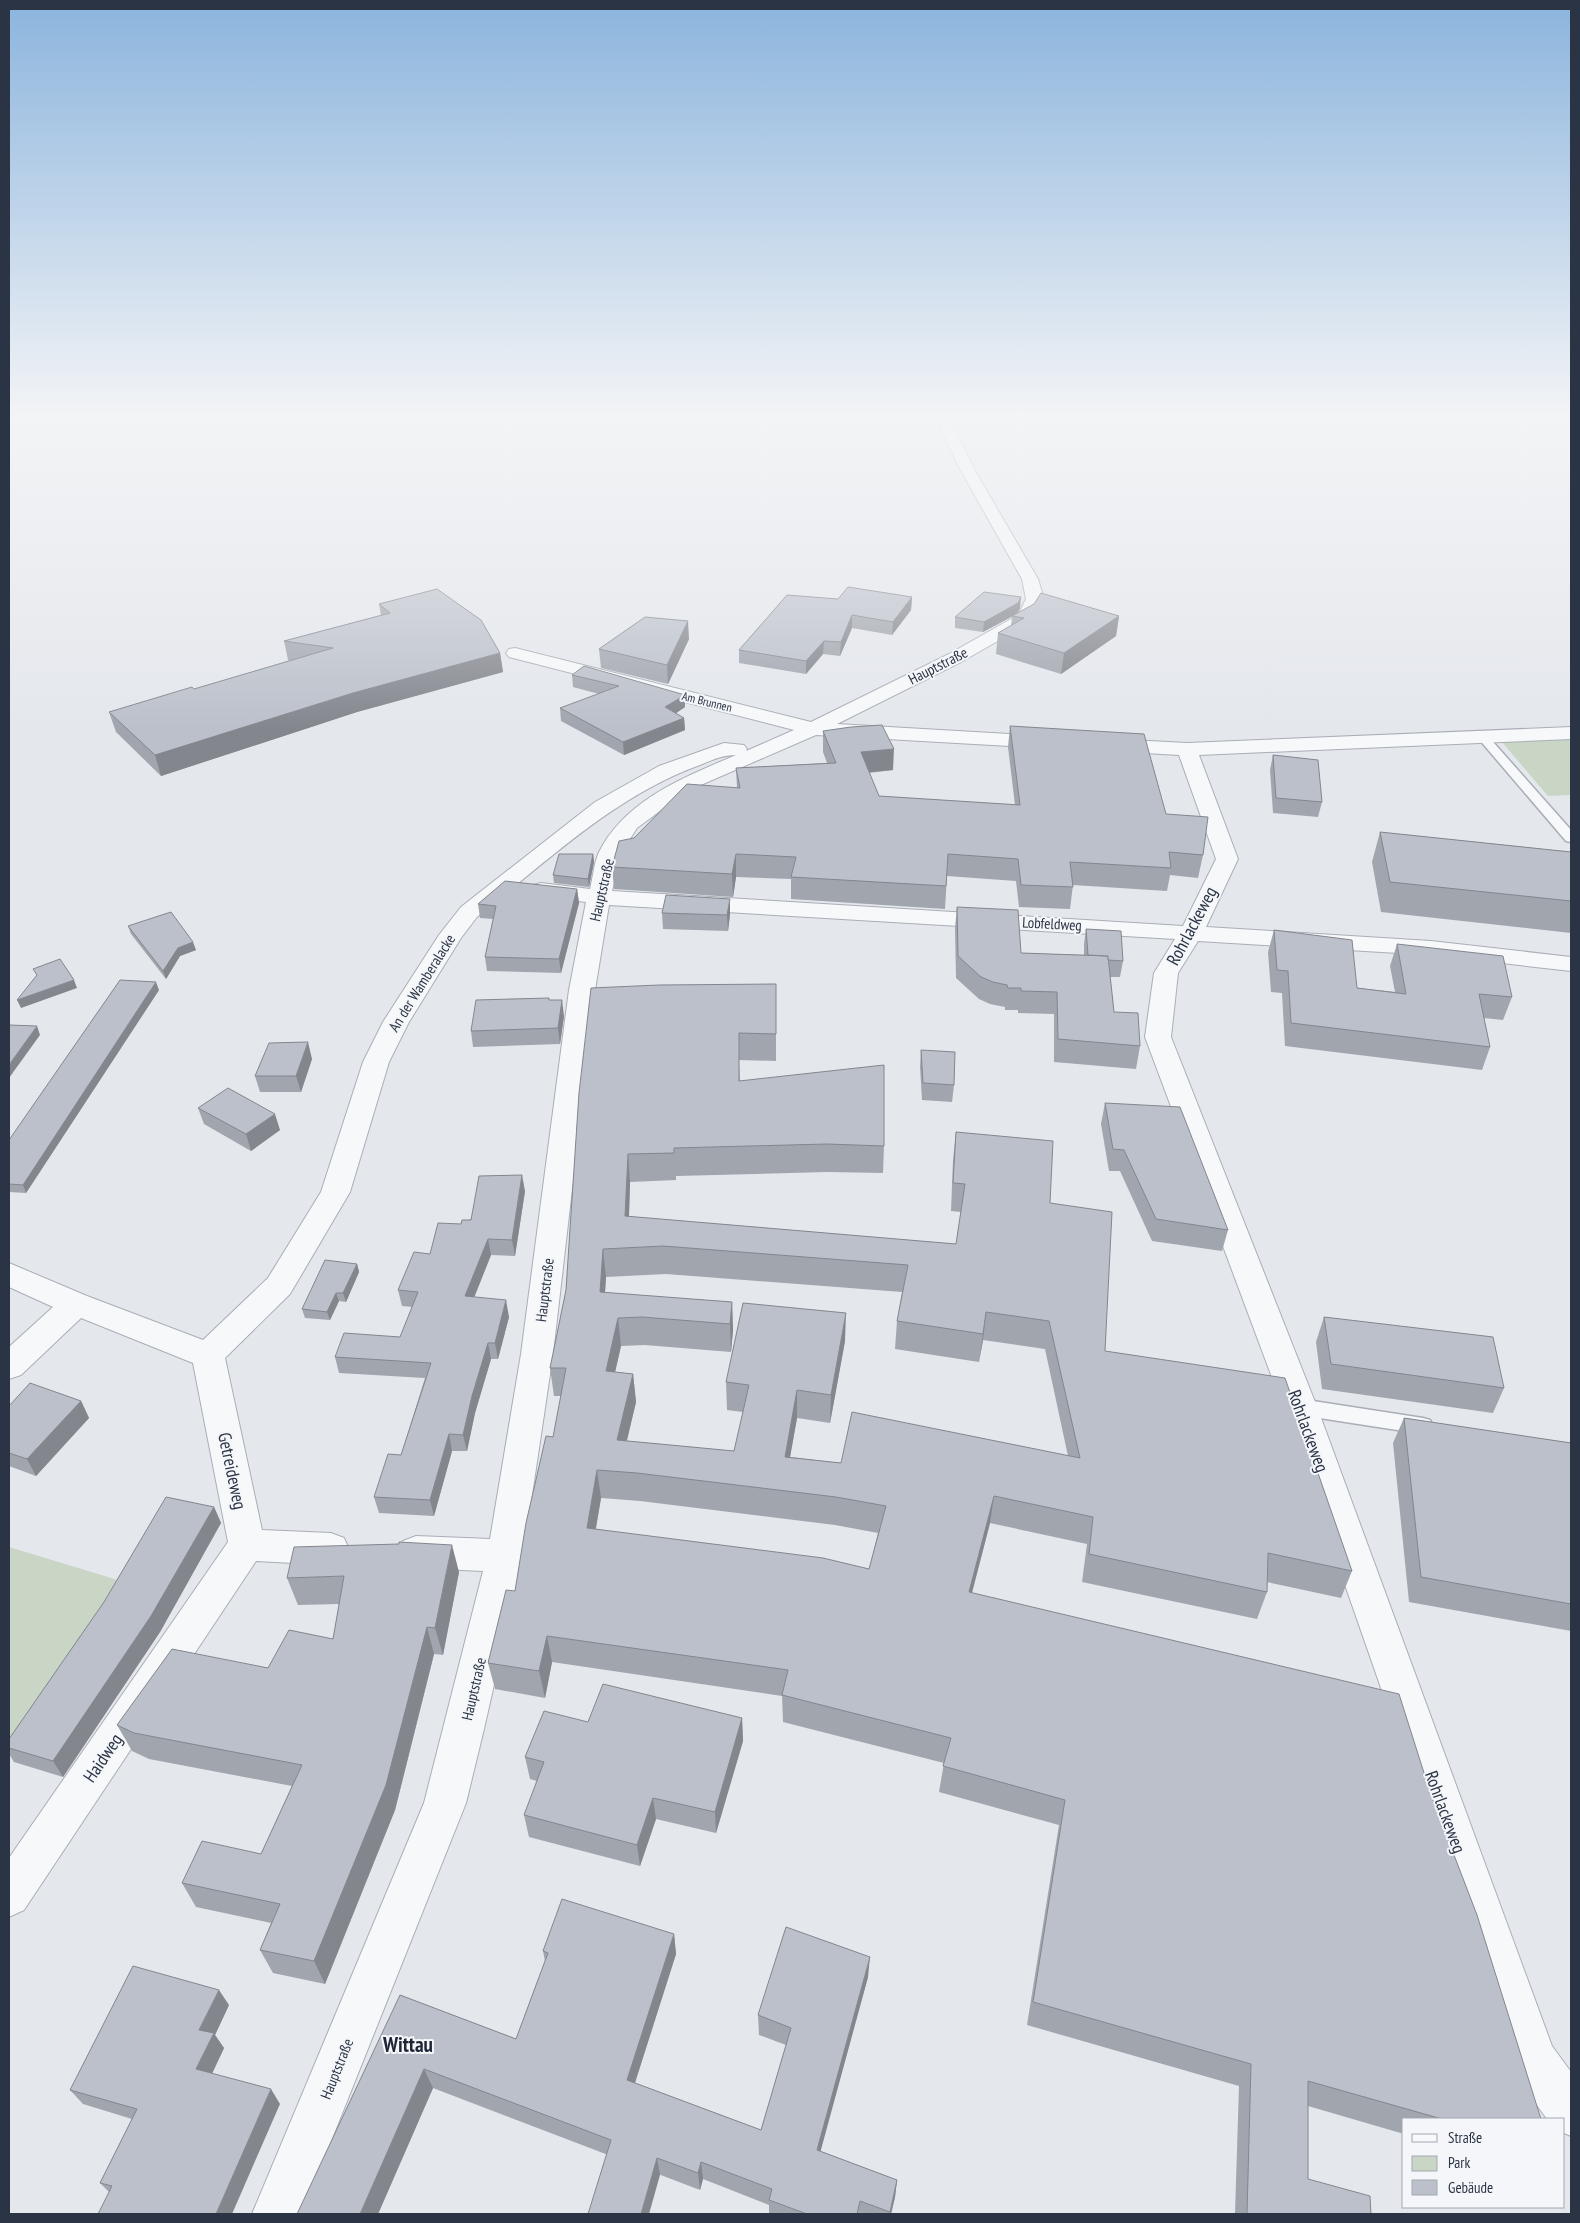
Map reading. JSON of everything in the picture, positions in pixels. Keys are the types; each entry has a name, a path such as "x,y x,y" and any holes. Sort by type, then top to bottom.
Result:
{"street":[{"name":"Hauptstraße","path":"277,2214 445,1803 506,1556 536,1354 582,990 599,898 610,853 630,824 680,787 771,749 813,729 955,658 1025,618 1035,599 1030,579 997,522"},
{"name":"Am Brunnen","path":"515,653 813,729 1059,742"},
{"path":"1089,744 1187,750 1571,733"},
{"name":"An der Wamberalacke","path":"208,1355 280,1286 335,1192 376,1062 396,1022 450,935 469,912 603,807 666,770 724,749 771,749"},
{"name":"Rohrlackeweg","path":"1187,750 1227,859 1191,933 1166,973 1158,1037 1300,1407 1534,2061 1571,2112"},
{"name":"Lobfeldweg","path":"502,886 599,898 1431,948 1571,964"},
{"path":"9,1274 76,1304 208,1355"},
{"path":"9,1366 76,1304"},
{"name":"Getreideweg","path":"208,1355 247,1545"},
{"path":"247,1545 506,1556"},
{"name":"Haidweg","path":"9,1895 247,1545"}],"lane":[{"path":"1482,736 1571,838"},
{"path":"1300,1407 1445,1429"}],"green space":[{"path":"1571,739 1571,795 1548,796 1501,741"},
{"path":"9,1547 131,1584 9,1756"}],"building":[{"path":"848,587 912,597 893,622 852,615 841,642 824,641 806,661 739,650 787,595 838,599"},
{"path":"437,589 481,620 500,653 353,693 155,755 109,712 333,648 284,641 390,613 379,604"},
{"path":"984,592 1021,597 1018,603 984,622 955,617"},
{"path":"1041,593 1119,616 1064,653 998,633 1024,618 1012,616 1034,604"},
{"path":"645,617 688,621 667,665 599,649"},
{"path":"584,666 685,695 665,707 684,718 623,742 560,708 619,686 572,675"},
{"path":"882,725 894,749 861,752 879,796 1020,805 1010,726 1144,734 1166,814 1208,817 1203,855 1169,852 1171,868 1070,862 1073,887 1021,885 1018,859 948,854 946,886 791,877 796,857 736,854 732,874 612,867 619,841 634,838 687,784 740,788 736,768 836,763 823,731"},
{"path":"1273,755 1318,760 1322,802 1276,798"},
{"path":"1380,832 1571,852 1571,901 1390,882"},
{"path":"559,854 593,854 588,879 553,875"},
{"path":"505,881 577,889 559,959 485,957 496,906 478,904"},
{"path":"666,895 730,899 727,915 662,913"},
{"path":"957,907 1018,910 1021,953 1108,956 1114,1012 1138,1013 1140,1046 1058,1039 1057,992 1021,991 1021,988 1008,988 1007,985 981,977 958,956"},
{"path":"171,912 193,942 178,948 163,971 128,926"},
{"path":"1086,929 1121,931 1123,961 1108,960 1108,956 1088,955"},
{"path":"1274,930 1352,940 1357,988 1406,994 1397,944 1503,956 1512,997 1479,994 1490,1047 1291,1023 1288,971 1277,970"},
{"path":"60,959 74,980 17,1000 37,975 33,969"},
{"path":"120,980 156,982 23,1185 9,1184 9,1140"},
{"path":"776,984 776,1034 739,1033 739,1081 884,1065 884,1146 827,1144 674,1148 674,1153 628,1154 625,1216 956,1244 965,1184 953,1183 956,1132 1053,1141 1050,1203 1112,1212 1105,1351 1285,1378 1352,1571 1268,1553 1267,1592 1089,1554 1093,1517 994,1496 969,1592 1399,1694 1431,1795 1477,1915 1541,2118 1438,2118 1308,2081 1308,2179 1370,2196 1371,2214 1247,2214 1251,2064 1033,2002 1065,1800 943,1766 951,1738 782,1695 788,1670 547,1636 539,1671 488,1663 506,1590 515,1591 526,1523 546,1436 553,1437 566,1368 550,1368 566,1290 579,1093 591,988 659,985","holes":["663,1246 908,1265 897,1321 983,1334 986,1312 1049,1321 1080,1458 852,1412 841,1463 785,1457 797,1390 831,1395 846,1313 743,1303 726,1382 749,1385 734,1451 617,1440 633,1374 606,1371 618,1318 642,1317 730,1324 732,1302 600,1292 603,1249","597,1470 637,1473 836,1497 886,1506 869,1569 823,1558 587,1528"]},
{"path":"549,998 549,1000 562,1000 558,1028 471,1031 476,1000"},
{"path":"9,1025 37,1026 9,1065"},
{"path":"308,1042 296,1076 255,1076 269,1043"},
{"path":"921,1050 955,1052 954,1085 923,1083"},
{"path":"228,1088 275,1114 246,1134 198,1108"},
{"path":"1105,1103 1180,1107 1228,1230 1156,1219 1124,1150 1113,1149"},
{"path":"522,1175 512,1240 488,1239 465,1296 506,1300 495,1343 488,1343 472,1396 463,1435 449,1434 430,1500 374,1497 388,1454 401,1455 431,1363 335,1357 344,1333 400,1337 418,1292 398,1290 414,1252 430,1254 438,1223 461,1224 462,1220 471,1220 479,1176"},
{"path":"325,1260 357,1264 343,1293 336,1293 327,1312 302,1309"},
{"path":"1324,1317 1493,1337 1504,1388 1331,1364"},
{"path":"30,1383 81,1401 27,1459 9,1453 9,1406"},
{"path":"1404,1418 1571,1443 1571,1604 1421,1577"},
{"path":"166,1497 214,1507 151,1616 53,1761 9,1748 9,1739 104,1602"},
{"path":"399,1542 452,1545 435,1628 427,1627 386,1785 314,1961 260,1950 280,1904 182,1883 202,1841 261,1854 302,1765 134,1733 117,1725 172,1649 268,1668 289,1630 333,1639 344,1576 287,1578 294,1547 399,1544"},
{"path":"603,1684 742,1718 715,1812 653,1798 637,1845 524,1815 544,1762 525,1757 544,1711 588,1722"},
{"path":"562,1899 674,1934 627,2080 761,2130 791,2028 758,2015 786,1927 870,1957 817,2150 897,2180 890,2212 860,2201 857,2214 807,2214 769,2200 772,2189 701,2162 698,2173 657,2158 641,2214 588,2214 611,2140 424,2069 360,2214 297,2214 400,1995 516,2039 548,1953 543,1951"},
{"path":"133,1966 219,1990 199,2030 214,2033 196,2069 271,2089 216,2214 98,2214 112,2186 100,2183 137,2109 70,2090"}],"district":[{"name":"Wittau","path":"408,2045"}]}
